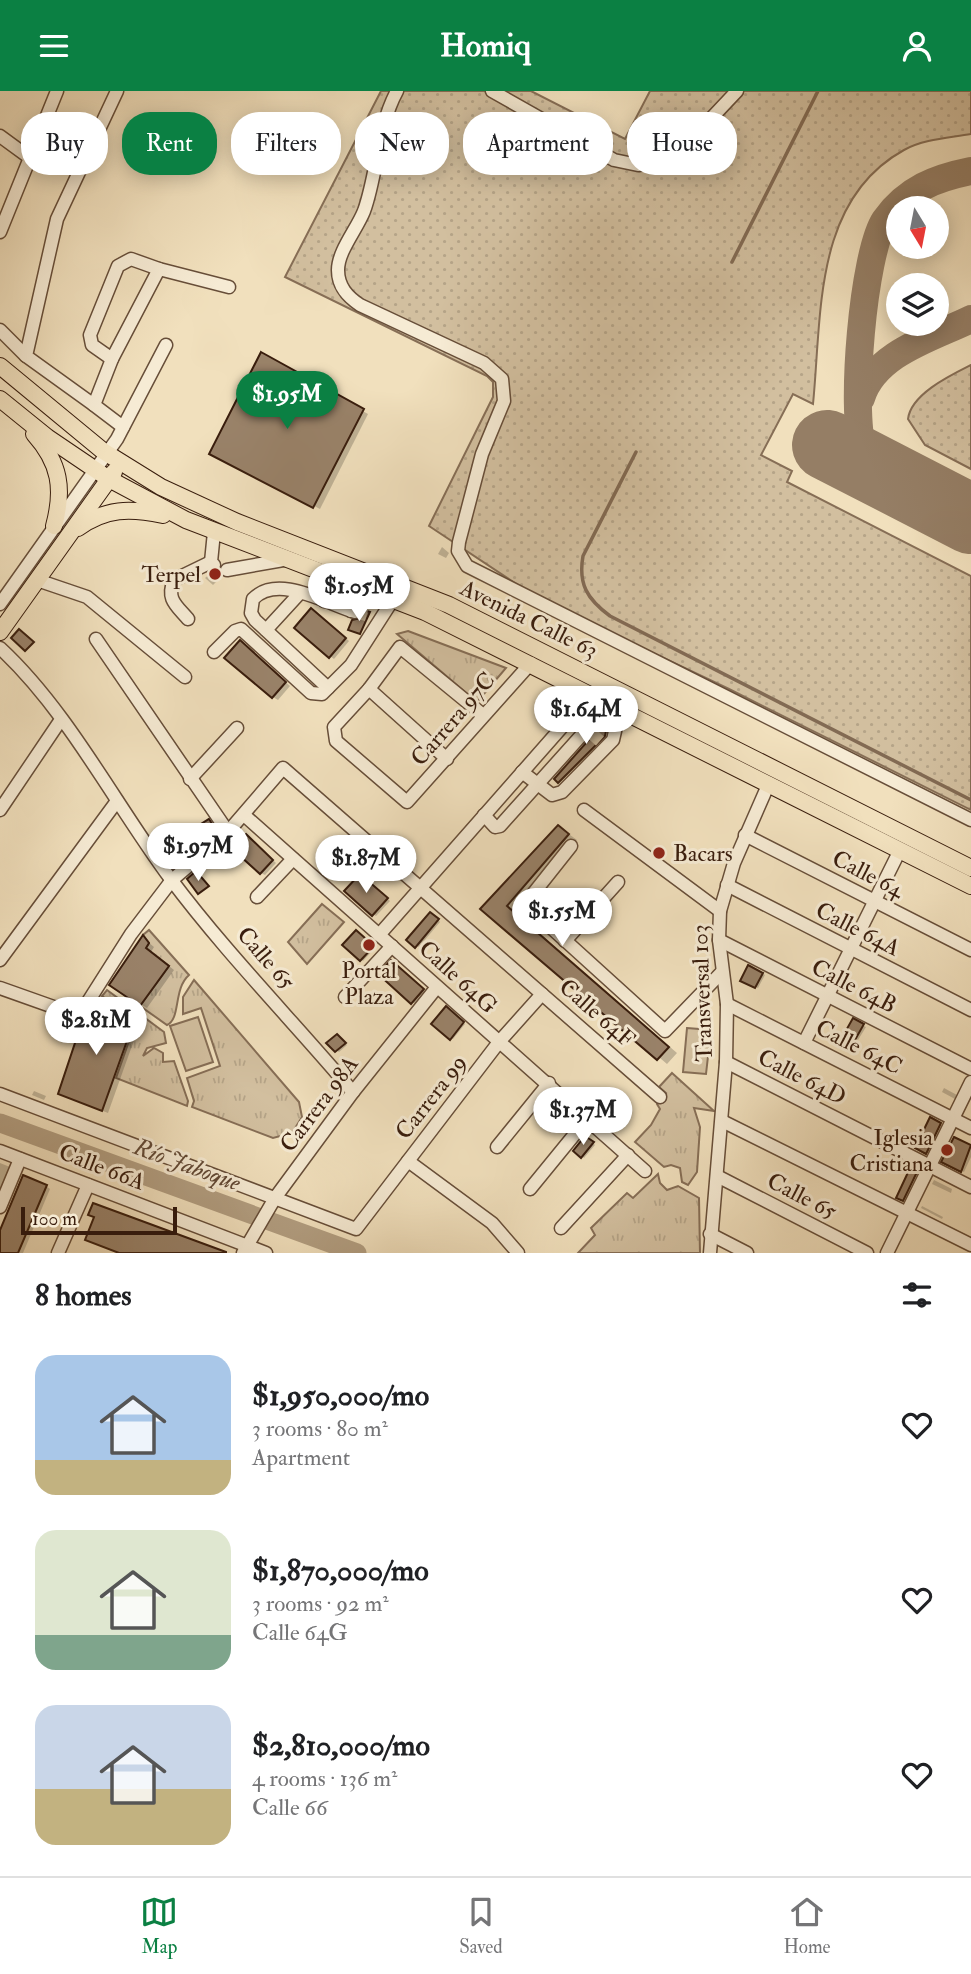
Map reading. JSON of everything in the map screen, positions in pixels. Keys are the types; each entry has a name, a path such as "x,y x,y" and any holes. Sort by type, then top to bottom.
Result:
{"main road":[{"name":"Avenida Calle 63","path":"0,366 113,458 170,492 237,522 400,583 460,610 971,868"},
{"name":"Avenida Calle 63","path":"4,403 109,479 186,520 394,598 531,663 971,886"},
{"path":"4,403 43,445 58,472 61,496 54,526"},
{"path":"0,632 109,479 113,458"},
{"path":"70,534 96,517 116,510 136,510 186,520"}],"street":[{"path":"49,112 57,91"},
{"path":"26,356 57,219 117,91"},
{"path":"397,91 389,108 365,208 339,261 338,274 345,292 360,305 484,363 502,379 504,401 482,454 459,543 458,551 467,566 971,820"},
{"path":"492,91 614,160 638,165 666,157 687,144 737,91"},
{"path":"0,136 21,151"},
{"path":"1,224 23,175"},
{"path":"113,359 92,345 90,335 118,266 131,259 229,287"},
{"path":"94,405 113,359 159,269"},
{"path":"0,330 26,356 123,427"},
{"path":"0,604 95,469 113,458 123,427 166,345"},
{"path":"188,619 171,600 169,591 179,576 212,563 214,532"},
{"path":"227,570 291,559"},
{"path":"324,601 330,575"},
{"path":"37,580 88,597 185,677"},
{"path":"328,688 251,613 253,599 259,592 273,588 324,601 353,612 360,586"},
{"path":"266,630 299,594"},
{"path":"214,652 235,631 241,629 311,693 322,694 351,664 374,619 394,598"},
{"path":"96,639 228,832"},
{"path":"447,759 369,689 400,647 483,715"},
{"name":"Calle 65","path":"0,648 18,665 60,721 172,880 354,1092"},
{"name":"Carrera 97C","path":"369,689 334,727 336,741 407,802 531,663"},
{"path":"379,935 591,694"},
{"path":"522,772 552,795 562,792 616,732 620,709"},
{"path":"484,815 495,827 500,826 567,751 589,731 572,716"},
{"path":"0,810 60,721"},
{"path":"190,779 237,728"},
{"path":"552,738 567,751"},
{"name":"Calle 64F","path":"244,815 283,768 660,1097"},
{"name":"Transversal 103","path":"710,1253 726,1062 727,1004 719,940 720,911 745,835 769,783"},
{"path":"0,960 117,801"},
{"path":"584,810 720,911"},
{"path":"0,988 79,1016 131,934 172,880 244,815"},
{"name":"Calle 64G","path":"244,815 645,1171"},
{"name":"Calle 64","path":"745,835 971,950"},
{"path":"571,846 525,904 665,1031 722,972"},
{"path":"804,1043 900,850"},
{"path":"257,897 293,859"},
{"path":"565,941 618,882"},
{"name":"Calle 64A","path":"727,885 971,1010"},
{"name":"Calle 64B","path":"719,940 971,1069"},
{"path":"345,997 391,946"},
{"name":"Carrera 98A","path":"248,1246 275,1198 437,987"},
{"name":"Carrera 99","path":"356,1229 499,1042 542,994"},
{"name":"Calle 64C","path":"727,1004 971,1128"},
{"name":"Calle 64D","path":"726,1062 971,1187"},
{"path":"887,1253 971,1082"},
{"path":"497,1147 549,1083"},
{"name":"Calle 66A","path":"0,1094 356,1229"},
{"path":"530,1189 588,1118"},
{"path":"722,1121 971,1245"},
{"name":"Calle 66A","path":"0,1151 267,1253"},
{"path":"561,1228 628,1155"},
{"path":"0,1207 20,1159"},
{"path":"408,1161 492,1223 518,1253"},
{"name":"Calle 65","path":"717,1176 867,1253"},
{"path":"58,1253 88,1185"},
{"path":"710,1234 747,1253"}],"green space":[{"path":"381,91 531,91 572,112 463,112 463,175 613,175 613,133 625,139 627,135 627,175 737,175 737,112 639,112 650,91 971,91 971,134 928,141 904,150 874,172 853,198 838,229 828,262 818,334 813,404 793,394 761,455 792,471 787,482 971,576 971,810 729,689 539,599 429,526 493,397 493,382 487,376 285,277 338,175 341,175 341,168 355,141 355,175 449,175 449,112 370,112"},
{"path":"971,365 971,469 925,445 908,419 916,401 924,394"},
{"path":"408,631 506,668 477,702 397,634"},
{"path":"322,904 344,922 307,964 288,942"},
{"path":"149,930 189,975 181,988 174,1017 167,1025 140,1006 169,966 146,948 149,943 143,935"},
{"path":"194,980 299,1102 302,1117 292,1133 273,1138 192,1107 194,1101 187,1078 220,1066 201,1008 183,1014 183,997"},
{"path":"107,990 164,1032 166,1043 147,1048 143,1056 154,1048 163,1053 163,1062 174,1061 188,1101 187,1106 116,1078 136,1021 102,996"},
{"path":"198,1017 213,1062 186,1071 170,1026"},
{"path":"687,1028 711,1030 706,1074 683,1072"},
{"path":"672,1073 714,1111 694,1108 700,1127 697,1172 688,1185 682,1182 680,1168 671,1165 664,1167 635,1142 651,1125 660,1109 657,1104 666,1093 659,1087"},
{"path":"658,1174 660,1183 667,1190 678,1186 699,1198 700,1253 578,1253 595,1235 591,1228 627,1193 633,1198"}],"building":[{"path":"261,352 364,409 313,508 209,454"},
{"path":"311,608 346,638 329,658 294,628"},
{"path":"363,610 370,612 360,634 348,630 352,620 361,618"},
{"path":"19,629 34,642 25,651 11,638"},
{"path":"240,640 286,682 272,698 224,658"},
{"path":"609,716 605,736 558,783 554,779 594,734 596,717"},
{"path":"209,819 216,830 172,860 163,848"},
{"path":"558,825 569,834 507,906 669,1047 657,1060 480,909"},
{"path":"246,834 273,860 260,874 229,846"},
{"path":"196,871 209,886 198,894 187,879"},
{"path":"360,874 388,898 372,916 344,891"},
{"path":"430,912 439,919 415,948 406,940"},
{"path":"356,930 374,946 360,961 342,945"},
{"path":"143,935 149,943 146,948 169,966 140,1006 109,985"},
{"path":"391,960 424,989 411,1004 378,974"},
{"path":"748,965 763,973 755,988 740,981"},
{"path":"101,1000 133,1024 102,1111 58,1094 77,1037"},
{"path":"446,1006 464,1022 450,1040 431,1024"},
{"path":"853,1018 864,1024 855,1040 844,1034"},
{"path":"337,1034 346,1043 335,1052 326,1043"},
{"path":"930,1117 941,1123 926,1154 915,1148"},
{"path":"585,1136 594,1142 581,1158 573,1151"},
{"path":"954,1137 971,1145 961,1172 941,1162"},
{"path":"911,1166 918,1170 903,1201 896,1198"},
{"path":"23,1175 47,1185 18,1253 0,1253 0,1230"},
{"path":"93,1203 226,1253 119,1253 85,1240 94,1217 88,1215"}],"waterway":[{"path":"732,262 818,91"},
{"path":"636,452 583,556 583,583 595,603 610,616 971,800"},
{"name":"Río Jaboque","path":"0,1123 357,1253"}],"taxiway":[{"path":"894,479 869,460 863,450 859,431 858,369 870,265 885,220 903,200 934,181 971,171"},
{"path":"861,398 868,382 892,358 923,340 971,319"}],"runway":[{"path":"827,445 971,519"}],"tunnel":[{"path":"355,612 369,616"},
{"path":"591,733 601,742"}],"place":[{"name":"Terpel","path":"215,574"},
{"name":"Bacars","path":"659,853"},
{"name":"Portal Plaza","path":"369,945"},
{"name":"Iglesia Cristiana","path":"947,1150"}]}
